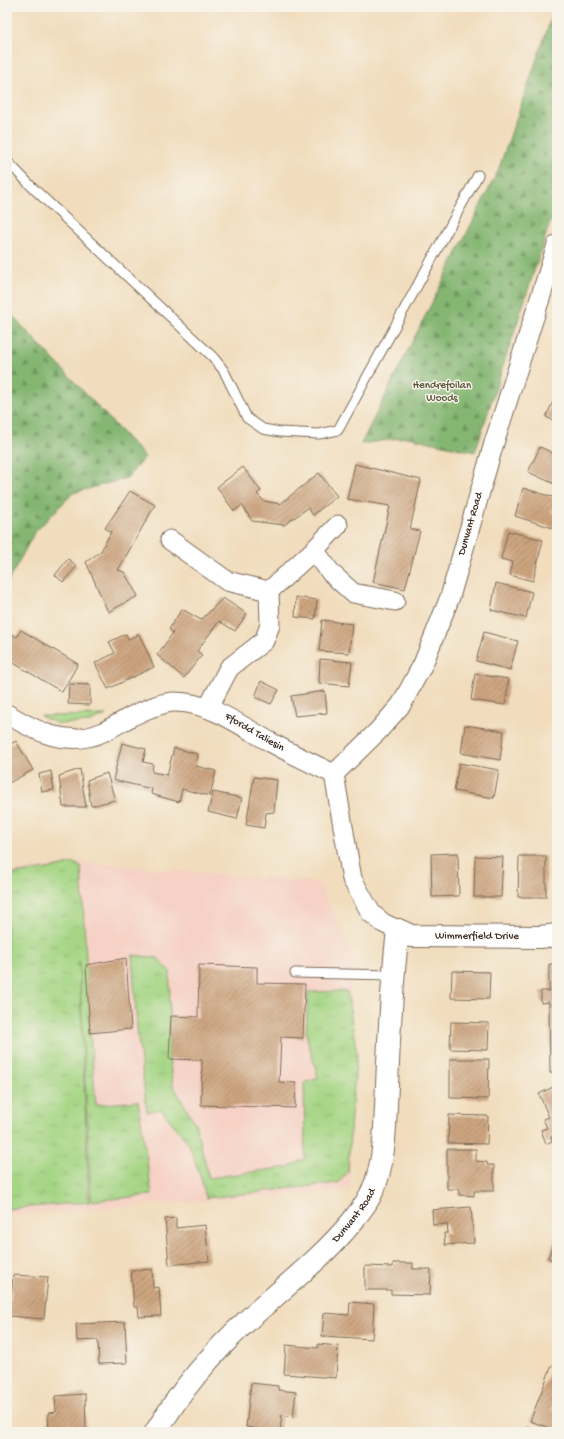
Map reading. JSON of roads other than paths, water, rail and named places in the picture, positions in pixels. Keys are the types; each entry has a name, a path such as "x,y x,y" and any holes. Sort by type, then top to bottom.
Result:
{"street":[{"name":"Dunvant Road","path":"334,774 378,731 401,705 423,664 450,597 496,436 557,245"},
{"path":"208,708 229,668 264,641 270,625 269,591 314,550 338,525"},
{"path":"170,540 227,581 269,591"},
{"path":"314,550 331,573 353,593 395,601"},
{"name":"Ffordd Taliesin","path":"7,714 52,736 70,739 82,738 102,732 149,708 174,702 192,704 208,708 281,748 334,774"},
{"path":"334,774 352,879 371,913 383,923 398,930"},
{"name":"Dunvant Road","path":"156,1432 187,1388 220,1348 249,1319 313,1263 341,1235 365,1206 376,1182 383,1149 392,975 398,930"},
{"name":"Wimmerfield Drive","path":"398,930 411,936 540,937 557,935"}],"lane":[{"path":"7,161 213,357 224,371 247,418 263,429 280,432 319,434 338,430 478,175"},
{"path":"295,973 392,975"}],"park label":[{"name":"Hendrefoilan Woods","path":"442,392"}]}
